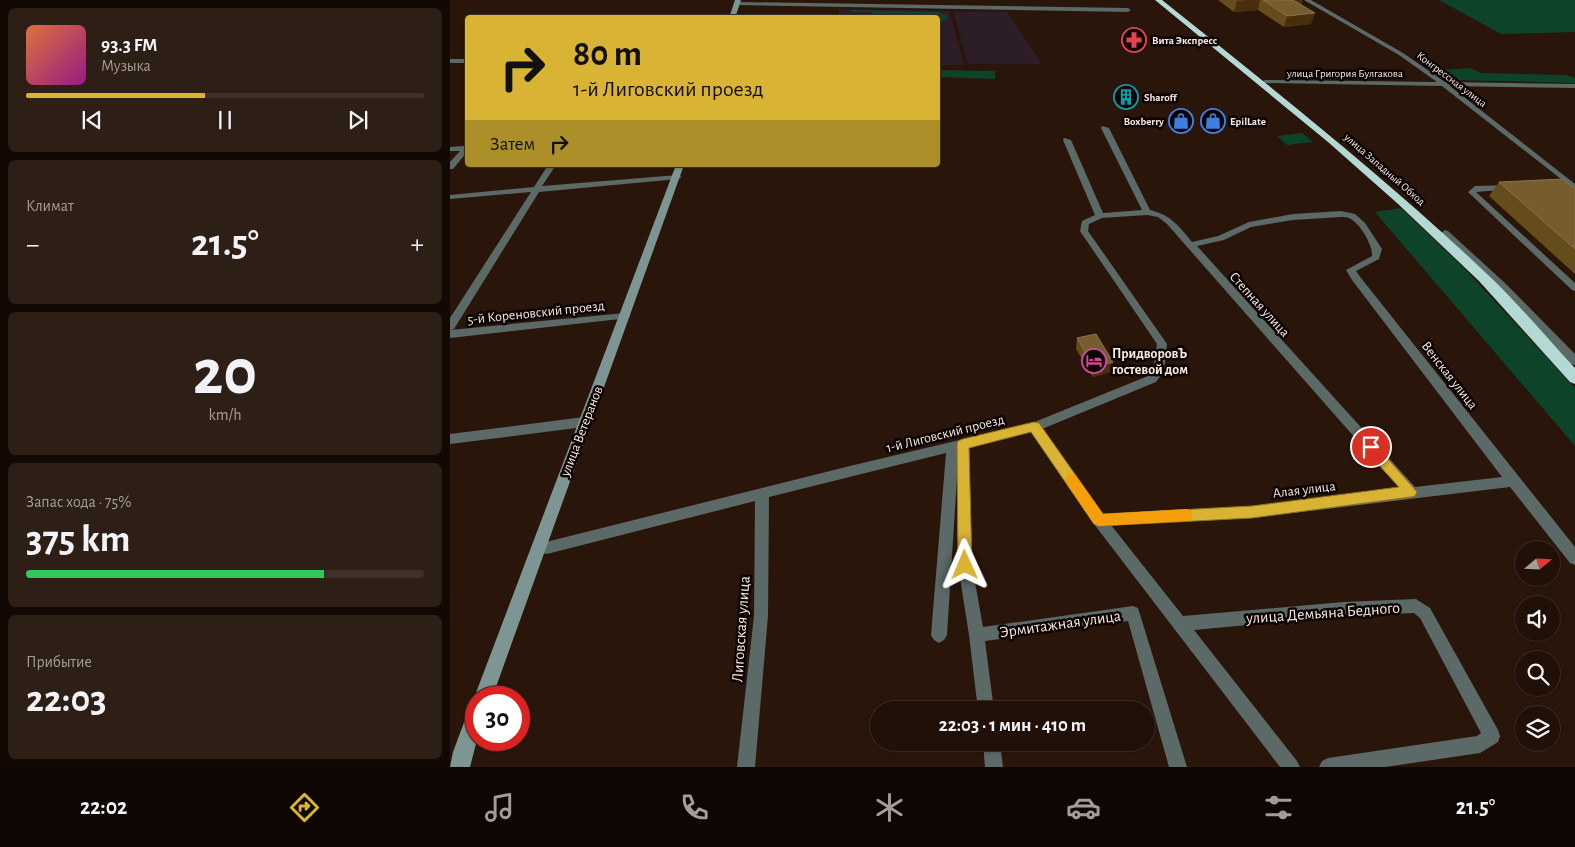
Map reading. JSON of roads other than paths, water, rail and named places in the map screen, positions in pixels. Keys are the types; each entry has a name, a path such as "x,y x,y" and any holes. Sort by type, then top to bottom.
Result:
{"highway":[{"name":"улица Западный Обход","path":"1158,0 1331,140 1401,202 1484,278 1575,378"},
{"name":"улица Западный Обход","path":"1164,0 1445,233 1575,367"}],"street":[{"name":"Конгрессная улица","path":"1307,0 1401,54 1442,83 1573,187"},
{"path":"734,15 738,1 899,3 1128,10"},
{"path":"450,61 465,61"},
{"path":"450,70 459,61"},
{"name":"улица Григория Булгакова","path":"1265,82 1575,86"},
{"path":"1067,140 1100,216 1148,212 1105,128"},
{"path":"450,149 465,147"},
{"path":"450,167 465,149"},
{"path":"450,326 534,190 551,167"},
{"path":"450,197 534,190 679,171"},
{"name":"улица Ветеранов","path":"487,686 584,422 679,171"},
{"name":"улица Ветеранов","path":"494,686 546,548 679,171"},
{"path":"1552,186 1573,187"},
{"path":"1523,187 1475,188 1472,189 1472,192 1575,288"},
{"name":"Степная улица","path":"1148,212 1161,215 1170,222 1411,492"},
{"name":"Венская улица","path":"1189,245 1221,238 1249,225 1293,217 1341,214 1352,216 1362,225 1377,249 1376,258 1351,270 1513,481 1575,558"},
{"name":"1-й Лиговский проезд","path":"546,548 1034,427 1152,379 1158,371 1162,344 1084,231 1085,223 1100,216"},
{"path":"1445,233 1483,267 1575,361"},
{"name":"5-й Кореновский проезд","path":"450,334 625,316"},
{"path":"450,439 584,422"},
{"path":"1034,427 1099,520 1291,767"},
{"path":"958,445 965,565 977,635 985,701"},
{"path":"940,635 958,445"},
{"name":"Алая улица","path":"1099,520 1252,512 1513,481"},
{"name":"Лиговская улица","path":"746,767 761,616 762,493"},
{"name":"улица Демьяна Бедного","path":"1180,624 1370,608 1416,606 1425,614 1492,736 1480,744 1328,767"},
{"name":"Эрмитажная улица","path":"977,635 1132,613 1178,767"},
{"path":"461,767 465,746"},
{"path":"461,767 468,751"},
{"path":"992,751 994,767"}],"place":[{"name":"Вита Экспресс","path":"1134,40"},
{"name":"Sharoff","path":"1126,97"},
{"name":"Boxberry","path":"1181,121"},
{"name":"EpilLate","path":"1213,121"},
{"name":"ПридворовЪ гостевой дом","path":"1094,361"}]}
